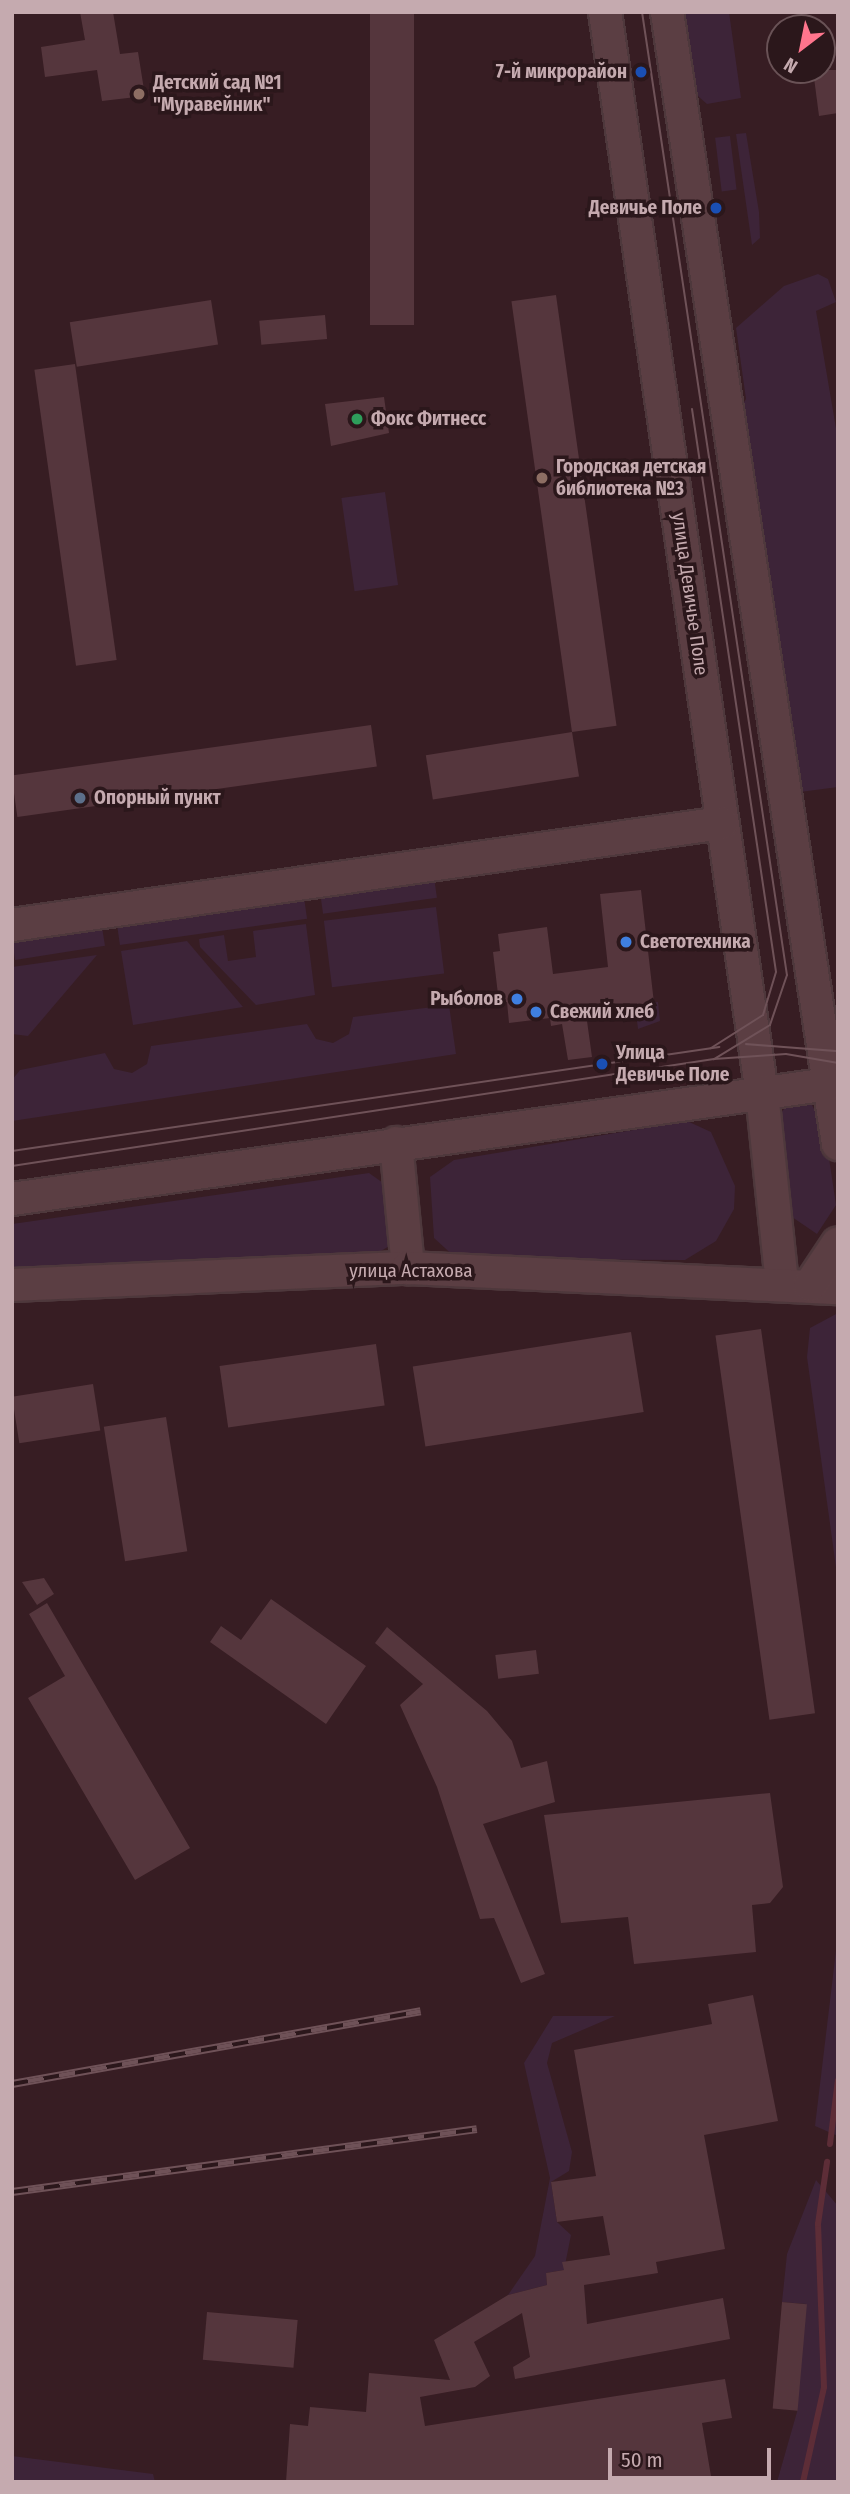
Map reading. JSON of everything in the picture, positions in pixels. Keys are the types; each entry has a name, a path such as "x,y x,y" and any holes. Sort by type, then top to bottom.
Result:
{"main road":[{"name":"улица Девичье Поле","path":"605,12 756,1059 810,1285"},
{"path":"667,12 838,1144"},
{"path":"12,925 722,823"},
{"path":"756,1059 829,1084"},
{"path":"12,1199 829,1084"},
{"path":"396,1143 408,1269"},
{"path":"810,1285 838,1243"},
{"name":"улица Астахова","path":"12,1285 408,1269 810,1285"}],"shaded area":[{"path":"676,12 729,12 741,98 707,104 699,97 687,81"},
{"path":"746,133 759,212 760,238 752,245 736,134"},
{"path":"730,136 737,190 722,191 715,138"},
{"path":"818,274 828,279 836,302 816,311 838,440 838,787 800,792 736,415 746,399 736,328 784,286"},
{"path":"385,492 398,585 355,591 341,498"},
{"path":"434,877 437,898 323,914 320,893"},
{"path":"304,897 307,919 120,945 117,923"},
{"path":"436,907 444,974 332,987 324,921"},
{"path":"306,924 315,995 256,1005 200,947 199,939 224,935 228,961 256,957 253,931"},
{"path":"102,927 105,946 15,960 12,941"},
{"path":"187,941 243,1007 133,1025 121,951"},
{"path":"97,955 28,1036 12,1034 12,967"},
{"path":"658,1002 660,1021 638,1029 635,1005"},
{"path":"449,1005 456,1054 12,1121 12,1080 20,1070 105,1053 114,1069 132,1073 147,1064 151,1046 307,1024 316,1039 333,1043 349,1034 353,1017"},
{"path":"810,1101 825,1131 836,1205 817,1234 792,1217 779,1115 790,1102"},
{"path":"687,1121 711,1132 735,1186 734,1209 716,1241 685,1260 457,1259 434,1238 430,1177 454,1160"},
{"path":"369,1173 386,1185 391,1245 369,1258 12,1273 12,1224"},
{"path":"838,1313 838,1582 807,1357 810,1328"},
{"path":"838,1934 838,2136 815,2126"},
{"path":"553,2016 615,2016 552,2043 547,2063 572,2152 569,2171 551,2182 557,2222 571,2235 564,2270 546,2273 547,2285 508,2295 535,2256 550,2178 524,2063"},
{"path":"816,2180 838,2206 838,2482 777,2482 797,2412 806,2304 782,2302 787,2254"},
{"path":"12,2456 153,2474 155,2482 12,2482"}],"building":[{"path":"80,12 113,12 120,54 138,52 145,96 102,101 97,70 45,77 41,47 85,40"},
{"path":"370,12 414,12 414,325 370,325"},
{"path":"838,70 838,113 819,116 815,84 836,84"},
{"path":"556,295 617,726 572,732 511,301"},
{"path":"211,300 218,344 77,367 70,322"},
{"path":"325,315 327,339 261,345 259,321"},
{"path":"75,364 117,660 76,666 34,370"},
{"name":"Фокс Фитнесс","path":"384,397 389,433 331,446 325,404"},
{"path":"371,725 377,767 17,817 12,775"},
{"path":"572,732 579,776 433,800 426,755"},
{"path":"641,890 654,1003 597,1009 599,1020 587,1021 592,1057 568,1060 562,1024 551,1026 550,1018 509,1023 507,1002 499,1003 493,952 500,951 498,934 547,927 553,974 608,967 600,894"},
{"path":"761,1329 815,1713 769,1720 715,1335"},
{"path":"631,1332 644,1412 425,1447 413,1367"},
{"path":"376,1344 385,1405 228,1427 220,1366"},
{"path":"93,1384 100,1430 19,1443 12,1397"},
{"path":"166,1417 187,1551 125,1561 104,1427"},
{"path":"44,1578 54,1594 37,1605 22,1582"},
{"path":"271,1599 366,1666 326,1724 210,1642 221,1626 241,1640"},
{"path":"47,1603 190,1848 135,1880 28,1698 65,1676 29,1614"},
{"path":"387,1627 487,1711 512,1741 521,1768 547,1761 555,1802 483,1824 545,1974 521,1983 494,1918 480,1919 437,1787 400,1705 423,1684 375,1643"},
{"path":"536,1650 539,1674 498,1679 495,1655"},
{"path":"770,1793 783,1887 770,1903 752,1905 756,1952 634,1964 628,1917 561,1923 544,1815"},
{"path":"753,1995 778,2121 704,2135 725,2249 656,2262 658,2273 584,2285 587,2324 723,2298 730,2339 515,2379 513,2367 530,2357 522,2313 474,2342 490,2376 475,2387 420,2397 425,2426 725,2379 732,2418 702,2423 712,2482 286,2482 290,2424 308,2426 310,2407 366,2412 369,2373 450,2380 434,2340 508,2295 547,2285 546,2273 564,2270 562,2262 610,2255 603,2216 557,2222 551,2182 596,2176 574,2050 712,2024 708,2004"},
{"path":"782,2302 807,2304 798,2411 773,2409"},
{"path":"207,2312 298,2320 293,2368 203,2360"}],"waterway":[{"path":"830,2144 838,2080"},
{"path":"803,2482 824,2387 818,2224 827,2162"}],"tram line":[{"path":"642,12 787,975 770,1025 714,1059"},
{"path":"692,409 776,972 763,1015 711,1048"},
{"path":"746,1044 838,1051"},
{"path":"12,1151 719,1047"},
{"path":"12,1166 714,1059 786,1054 838,1063"}],"railway":[{"path":"12,2084 421,2011"},
{"path":"12,2192 477,2129"}],"place":[{"name":"7-й микрорайон","path":"641,72"},
{"name":"Детский сад №1 \"Муравейник\"","path":"139,94"},
{"name":"Девичье Поле","path":"716,208"},
{"name":"Фокс Фитнесс","path":"357,419"},
{"name":"Городская детская библиотека №3","path":"542,478"},
{"name":"Опорный пункт","path":"80,798"},
{"name":"Светотехника","path":"626,942"},
{"name":"Рыболов","path":"517,999"},
{"name":"Свежий хлеб","path":"536,1012"},
{"name":"Улица Девичье Поле","path":"602,1064"}]}
